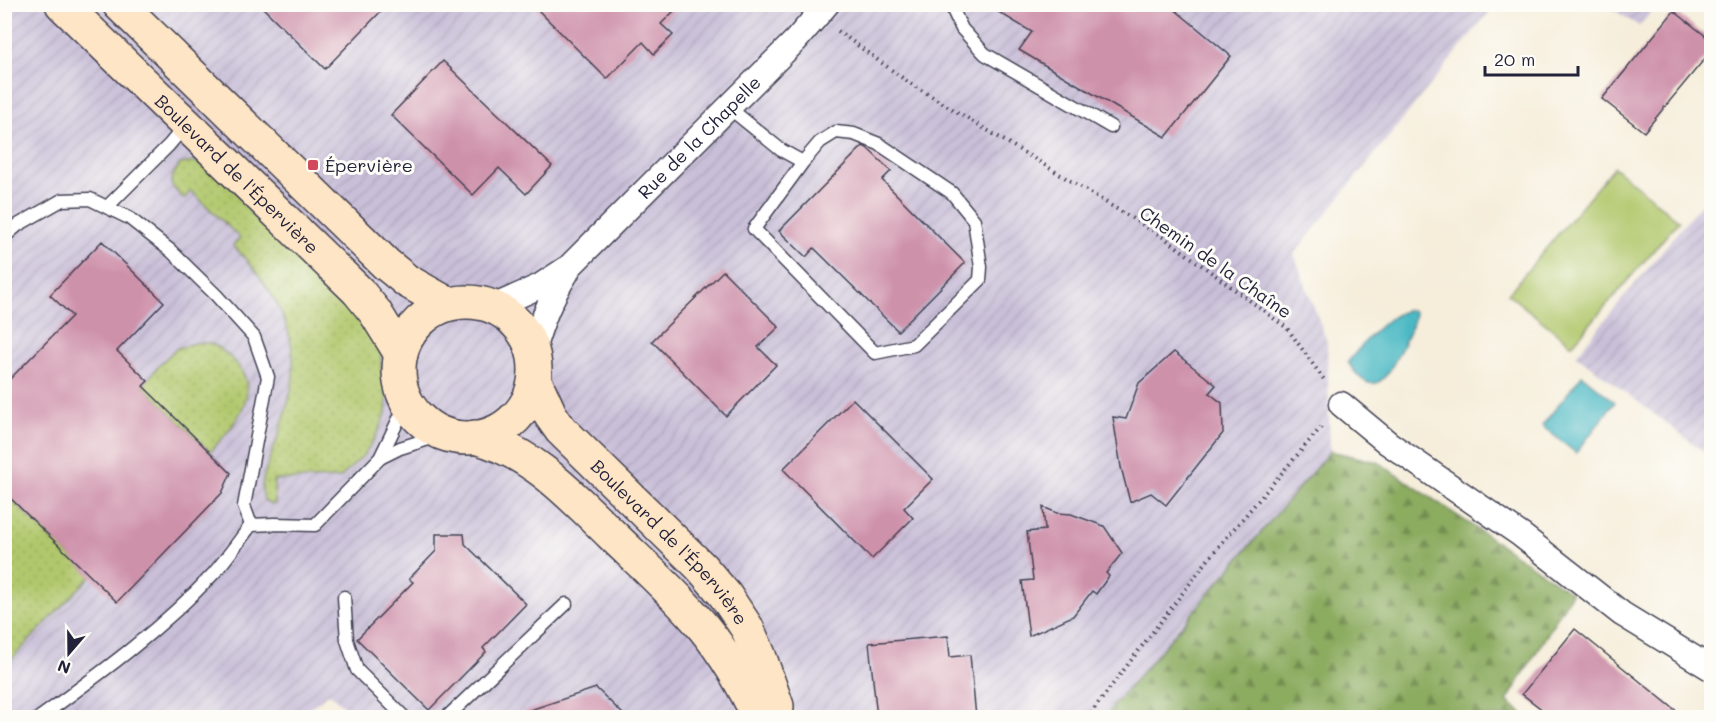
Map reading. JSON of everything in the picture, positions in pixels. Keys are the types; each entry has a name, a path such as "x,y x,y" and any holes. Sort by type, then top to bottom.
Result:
{"street":[{"name":"Boulevard de l'Épervière","path":"62,4 358,291 375,312 401,354"},
{"path":"119,4 386,264 406,281 448,304"},
{"name":"Rue de la Chapelle","path":"493,307 540,286 569,267 822,10"},
{"name":"Rue de la Chapelle","path":"534,365 544,315 552,295 569,267"},
{"path":"471,302 493,307 518,323 526,336 534,365 528,402 514,419 496,432 459,435 423,422 407,402 401,387 399,371 401,354 407,338 418,323 432,311 448,304 471,302"},
{"name":"Boulevard de l'Épervière","path":"534,365 551,416 561,430 701,567 725,595 747,628 759,655 777,706 776,717"},
{"path":"1341,404 1388,443 1521,535 1622,614 1712,669"},
{"name":"Boulevard de l'Épervière","path":"459,435 491,441 531,462 554,480 674,594 704,627 739,680 759,717"}],"lane":[{"path":"954,4 953,10 962,29 985,54 1111,127"},
{"path":"728,107 781,150 803,162"},
{"path":"107,207 187,124"},
{"path":"836,132 854,134 879,144 952,193 974,220 981,267 980,280 914,345 875,353 754,229 803,162 820,142 836,132"},
{"path":"4,237 18,225 62,200 90,199 129,218 171,251 216,295 254,338 268,377 244,506 251,525"},
{"path":"251,525 315,525 380,458 407,402"},
{"path":"380,458 400,448 459,435"},
{"path":"39,717 108,668 158,628 214,572 251,525"},
{"path":"344,597 347,640 357,670 405,717"},
{"path":"446,717 566,604"}],"path":[{"name":"Chemin de la Chaîne","path":"822,10 908,82 1166,239 1278,321 1287,328 1341,404"},
{"path":"1087,717 1214,552 1341,404"}],"shaded area":[{"path":"877,4 885,11 890,4 1495,5 1294,254 1327,342 1330,451 1104,718 357,718 329,693 298,717 5,717 4,5"},
{"path":"1606,5 1657,5 1639,26"},
{"path":"1711,192 1711,457 1576,355"}],"green space":[{"path":"194,162 208,165 337,286 381,347 381,369 387,398 386,414 375,438 363,456 340,478 274,480 275,504 264,500 262,486 266,467 288,405 293,376 290,339 285,321 268,289 233,245 240,238 191,191 184,199 172,186 171,179 180,164"},
{"path":"1614,167 1679,221 1572,345 1508,294"},
{"path":"194,343 214,345 222,350 241,370 246,383 247,395 237,419 210,452 143,386 161,363 176,349"},
{"path":"1330,451 1378,462 1572,593 1507,701 1527,717 1104,717"},
{"path":"4,492 91,576 5,666 4,666"}],"water":[{"path":"1407,310 1415,313 1413,322 1390,370 1378,382 1372,384 1365,381 1348,362 1382,325"},
{"path":"1582,375 1615,402 1576,453 1542,426"}],"building":[{"path":"259,4 388,4 325,69"},
{"path":"532,4 681,4 661,24 673,35 654,54 643,42 607,79"},
{"path":"985,4 1168,4 1231,56 1166,137 1019,50 1032,32"},
{"path":"1674,11 1712,41 1712,50 1644,132 1602,99"},
{"path":"443,61 552,166 526,194 499,168 473,195 391,115"},
{"path":"863,146 891,171 882,180 965,263 898,331 814,248 806,257 779,231"},
{"path":"102,241 164,302 117,351 148,381 143,386 231,473 222,493 117,602 4,492 4,385 72,316 50,295"},
{"path":"723,271 779,327 758,347 776,365 726,416 652,341"},
{"path":"1174,352 1216,385 1209,393 1222,403 1223,433 1166,505 1151,493 1130,502 1121,467 1113,417 1126,419 1139,383"},
{"path":"853,399 933,479 904,508 913,518 872,559 783,469"},
{"path":"1043,507 1104,526 1122,553 1106,573 1109,576 1096,594 1092,591 1073,616 1029,636 1022,581 1033,580 1027,532 1045,530"},
{"path":"436,534 464,534 465,544 526,604 483,648 486,652 429,710 357,639 413,582 409,579 436,551"},
{"path":"1575,629 1684,717 1552,717 1522,694"},
{"path":"948,636 950,657 970,655 976,717 877,717 869,643"},
{"path":"596,688 626,717 522,717 521,713"}],"place":[{"name":"Épervière","path":"313,165"}]}
